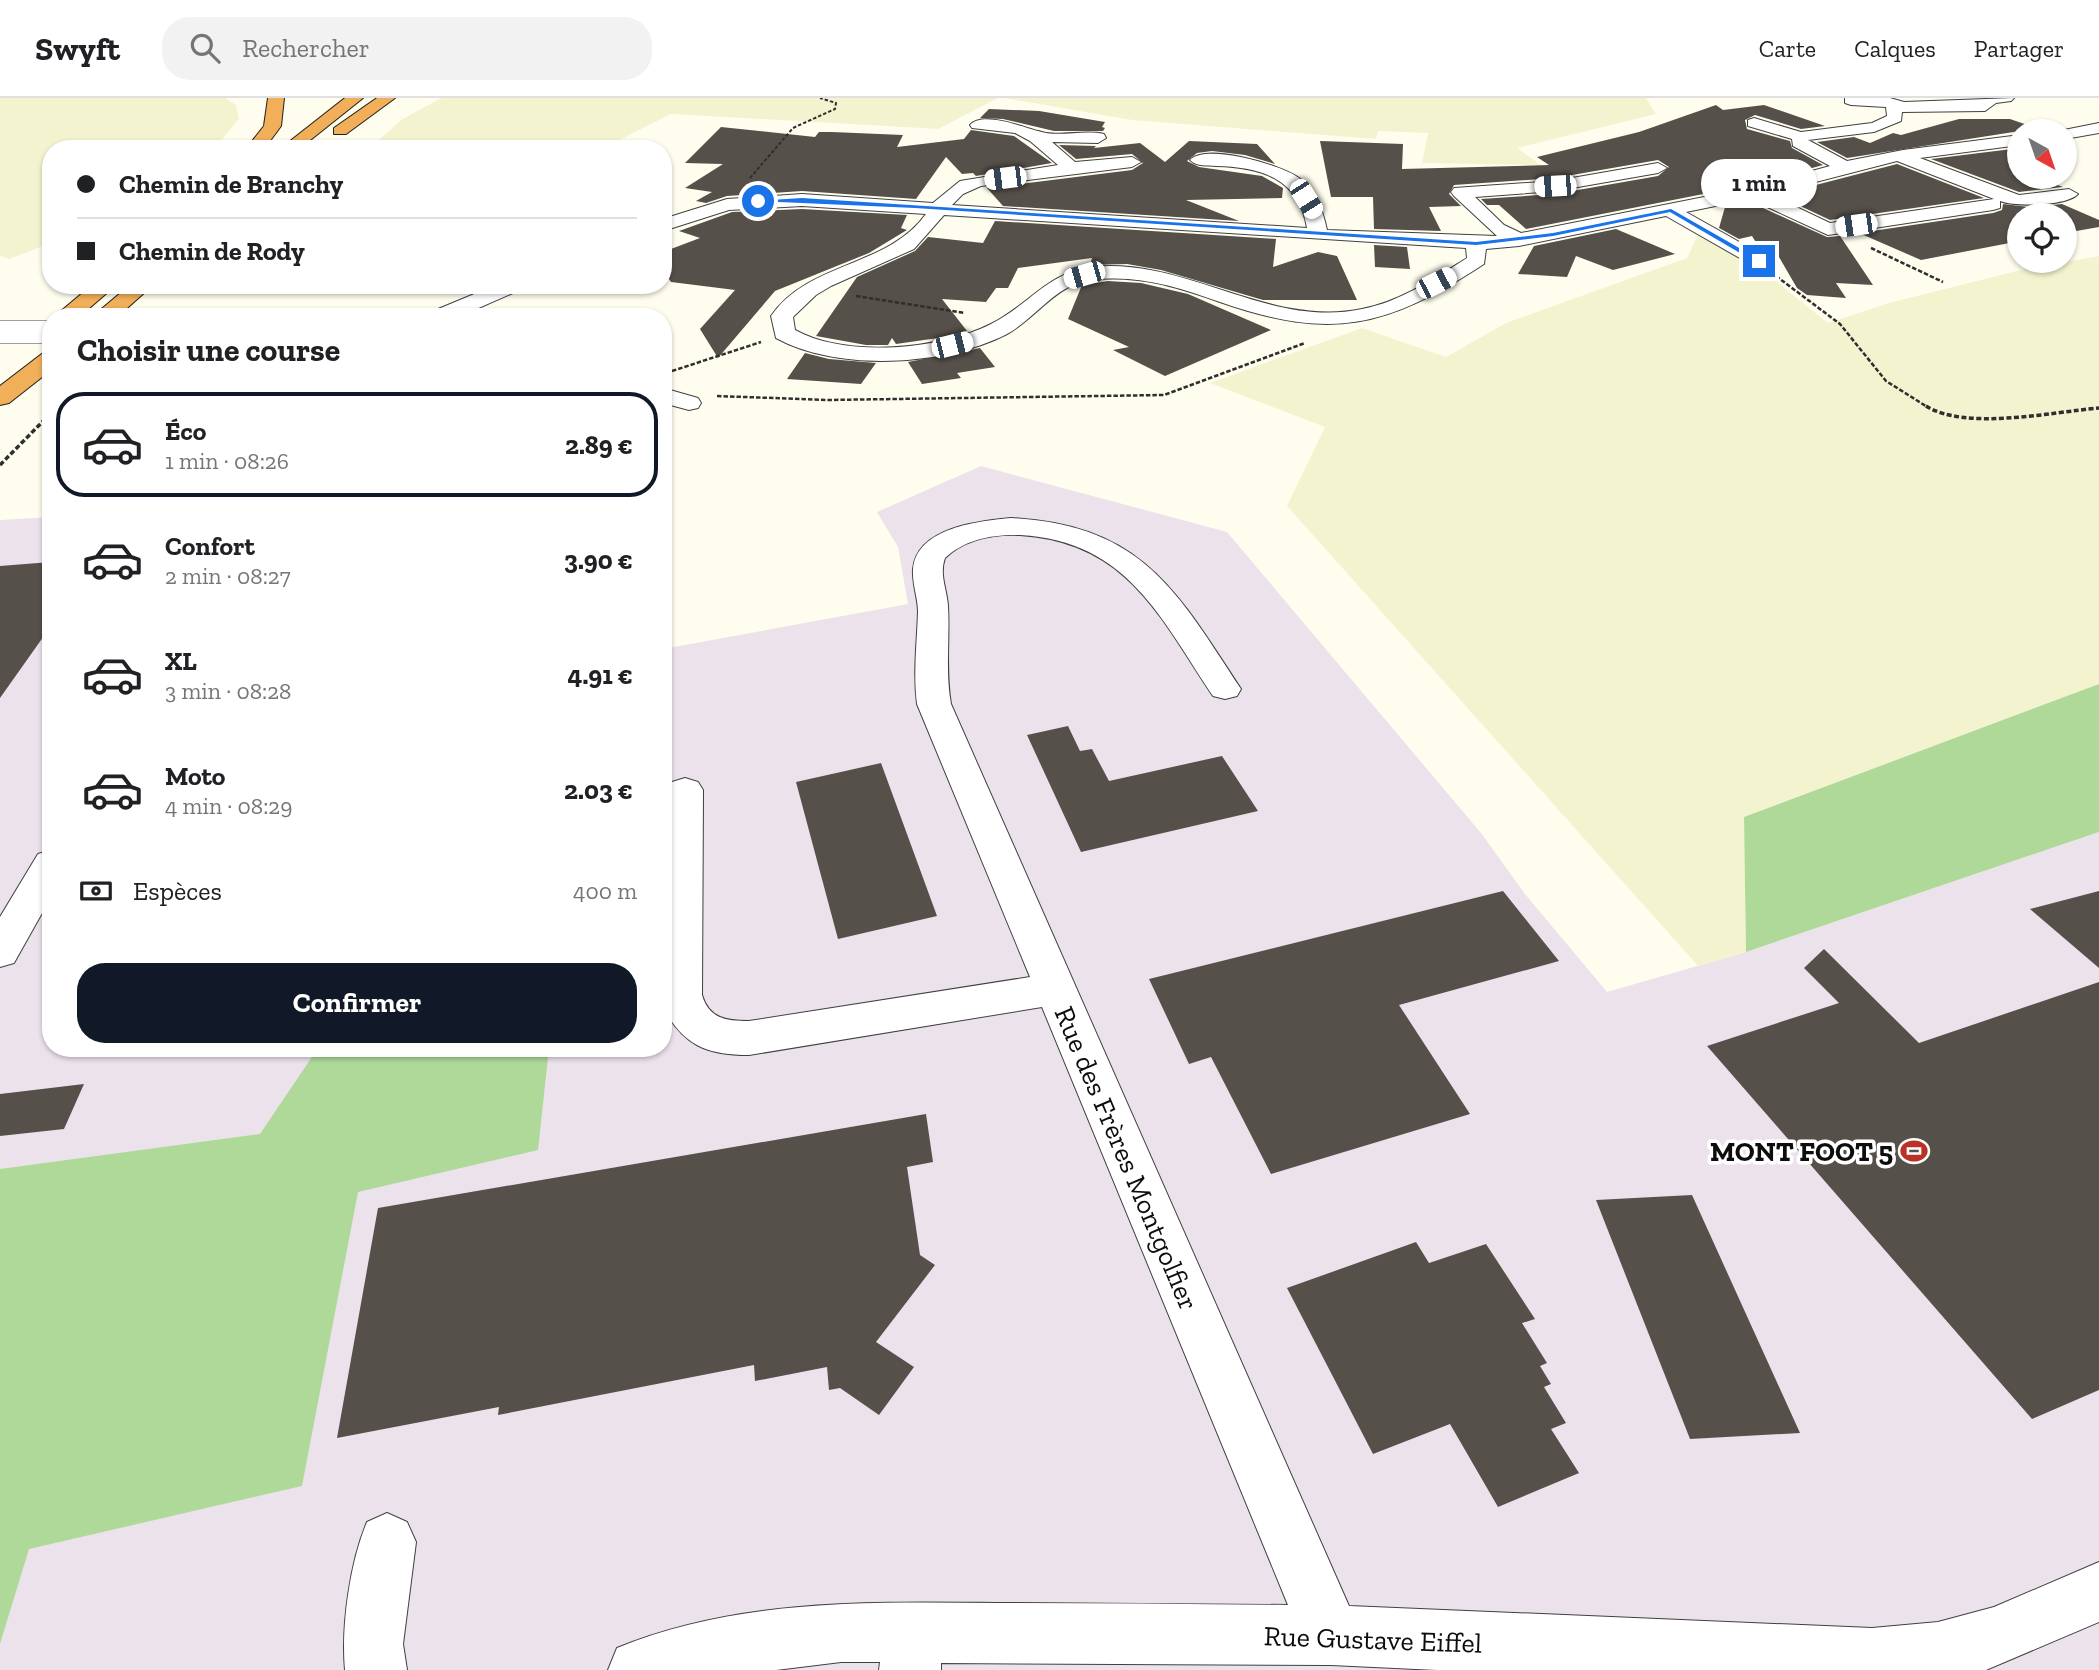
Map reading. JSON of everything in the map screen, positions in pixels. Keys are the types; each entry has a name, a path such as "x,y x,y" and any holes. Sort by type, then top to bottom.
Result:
{"highway":[{"path":"262,140 271,131 278,110 275,98"},
{"path":"300,140 355,98"},
{"path":"329,140 385,98"},
{"path":"72,308 86,294"},
{"path":"74,308 94,294"},
{"path":"114,308 132,294"},
{"path":"21,350 42,335"},
{"path":"0,397 42,365"}],"street":[{"path":"1754,123 1801,137 1822,131 1885,124 1895,118 1894,107 1985,106 1991,99 2006,98"},
{"path":"1851,100 1880,100 1900,106"},
{"path":"978,125 1018,128 1037,137 1068,165 1067,168"},
{"path":"2077,133 2095,131"},
{"path":"1037,137 1098,138"},
{"path":"1801,137 1799,142 1808,148 1845,166"},
{"path":"672,222 727,205 792,200 1476,243 1519,240 1671,211 1752,193 1845,166 2007,142"},
{"path":"1626,153 1724,199"},
{"path":"1898,156 2017,201 2069,194"},
{"path":"1275,169 1300,158"},
{"path":"1199,159 1233,161 1275,169 1294,180 1317,217 1318,234"},
{"path":"1132,162 1067,168 965,185 948,197 922,234 907,245 812,287 782,316 781,326 785,334 802,344 825,350 881,353 924,351 970,341 1011,322 1050,287 1084,275 1130,271 1180,279 1281,314 1308,317 1368,315 1457,273 1477,260 1476,243"},
{"path":"1519,240 1497,229 1460,192 1555,186 1658,168"},
{"path":"1752,193 1828,229 1993,204"},
{"path":"1671,211 1759,261"},
{"path":"461,308 494,294"},
{"path":"0,332 42,329"},
{"path":"672,397 689,402"},
{"name":"Rue des Frères Montgolfier","path":"1225,689 1157,589 1140,572 1070,536 1023,526 974,531 933,553 926,569 933,605 929,680 939,717 1331,1635"},
{"path":"685,790 681,995 689,1019 700,1028 731,1039 749,1038 1001,1000 1054,989"},
{"path":"2,945 42,878"},
{"path":"376,1670 373,1644 387,1542"},
{"name":"Rue Gustave Eiffel","path":"639,1670 687,1656 776,1638 841,1632 912,1651 1331,1635 1872,1659 1938,1652 1996,1637 2099,1592"}],"path":[{"path":"727,205 793,128 835,110 836,103 820,98"},
{"path":"1828,229 1943,282"},
{"path":"1759,261 1794,293 1840,324 1886,381 1939,414 1964,420 2099,408"},
{"path":"812,287 1011,322"},
{"path":"689,402 717,396 828,400 1164,396 1314,340 1368,315"},
{"path":"672,371 785,334"},
{"path":"0,465 42,425"}],"shaded area":[{"path":"981,466 1227,532 1481,833 1525,894 1607,992 1746,952 2099,832 2099,1670 0,1670 0,520 42,518 42,1057 672,1057 672,647 908,604 898,547 877,512"}],"green space":[{"path":"0,98 225,98 236,105 239,119 222,140 42,140 42,246 9,259 0,256"},
{"path":"441,98 998,98 938,129 671,114 619,140 379,140 401,120"},
{"path":"1004,98 1646,98 1656,114 1517,148 1541,165 1422,163 1428,133 1378,131 1376,139 1132,120"},
{"path":"1699,232 1746,257 1828,323 1889,303 2009,273 2077,273 2077,260 2099,256 2099,684 1744,817 1746,952 1698,966 1287,506 1325,427 1210,383 1362,328 1446,357 1506,323 1687,258"},
{"path":"2099,684 2099,832 1746,952 1744,817"},
{"path":"312,1057 548,1057 538,1150 358,1192 302,1486 29,1549 0,1644 0,1169 260,1134"}],"building":[{"path":"1716,105 1723,110 1764,105 1825,126 1801,129 1755,115 1745,120 1747,129 1790,141 1792,148 1823,165 1749,185 1526,229 1499,205 1487,205 1481,199 1555,194 1658,176 1669,167 1658,160 1555,178 1454,185 1449,194 1461,206 1429,207 1441,231 1374,229 1373,197 1331,197 1320,141 1403,144 1402,169 1549,165 1537,157 1639,132"},
{"path":"989,109 1039,111 1105,122 1102,127 1105,128 1103,131 1054,131 1003,119 980,118"},
{"path":"1959,119 2007,119 2007,133 1847,158 1817,142 1854,137 1870,143 1893,133 1901,135"},
{"path":"721,127 815,137 819,132 903,135 897,147 964,139 971,130 1014,136 1052,163 976,176 973,173 962,174 946,157 916,199 802,191 727,196 706,203 696,201 712,192 685,188 723,164 685,163"},
{"path":"1189,141 1257,144 1275,164 1245,155 1212,151 1197,153 1187,161 1199,167 1262,176 1283,188 1282,198 1186,200 1239,221 1003,206 987,188 1132,170 1143,163 1132,154 1076,159 1059,145 1096,146 1094,148 1140,143 1165,162"},
{"path":"2007,150 2007,188 1931,159"},
{"path":"1897,164 1984,198 1830,220 1777,195"},
{"path":"2011,189 2045,189 2019,192"},
{"path":"1750,202 1827,237 1840,236 1873,285 1836,283 1846,298 1807,295 1797,288 1772,245 1757,244 1752,236 1739,239 1719,228 1725,207"},
{"path":"2003,204 2007,204 2007,243 1921,260 1859,233 1993,213 2002,210"},
{"path":"802,209 907,215 901,228 907,230 869,253 775,291 718,358 700,329 735,290 672,282 672,249 700,238 679,231 732,212"},
{"path":"2077,210 2099,220 2099,227 2077,231"},
{"path":"995,221 1276,239 1273,267 1318,252 1337,256 1357,300 1263,300 1161,270 1127,264 1090,265 1092,258 1018,268 1008,288 996,288 986,302 942,299 967,331 896,344 892,338 888,345 866,345 816,336 857,277 915,251 928,237 983,243"},
{"path":"1616,229 1675,254 1613,270 1576,256 1567,277 1518,274 1534,246"},
{"path":"1374,245 1407,247 1410,269 1375,267"},
{"path":"1108,281 1141,283 1188,294 1271,330 1165,376 1113,350 1129,347 1068,319 1082,285"},
{"path":"980,348 995,367 957,373 961,378 922,384 908,362"},
{"path":"805,353 829,359 876,363 861,384 787,379"},
{"path":"42,563 42,639 0,698 0,566"},
{"path":"1068,726 1080,751 1092,749 1109,781 1222,756 1258,811 1081,852 1027,735"},
{"path":"881,763 937,916 838,939 796,782"},
{"path":"1503,891 1559,961 1399,1005 1470,1114 1271,1174 1211,1057 1189,1064 1149,979"},
{"path":"2099,891 2099,968 2030,909"},
{"name":"MONT FOOT 5","path":"1824,949 1919,1043 2099,982 2099,1390 2032,1419 1707,1046 1839,1003 1804,968"},
{"path":"84,1084 64,1129 0,1136 0,1094"},
{"path":"926,1114 933,1162 907,1167 920,1255 935,1265 876,1342 914,1367 879,1415 840,1388 829,1390 827,1367 755,1381 754,1365 498,1415 499,1407 337,1438 378,1208"},
{"path":"1692,1195 1800,1433 1690,1439 1596,1200"},
{"path":"1416,1242 1429,1263 1486,1244 1535,1319 1522,1323 1547,1363 1540,1366 1551,1384 1544,1387 1566,1423 1551,1429 1579,1473 1498,1507 1450,1424 1373,1454 1287,1288"}],"place":[{"name":"MONT FOOT 5","path":"1914,1151"}],"route":[{"path":"758,201 802,200 915,206 1476,243 1506,242 1671,211 1723,238 1759,261"}]}
